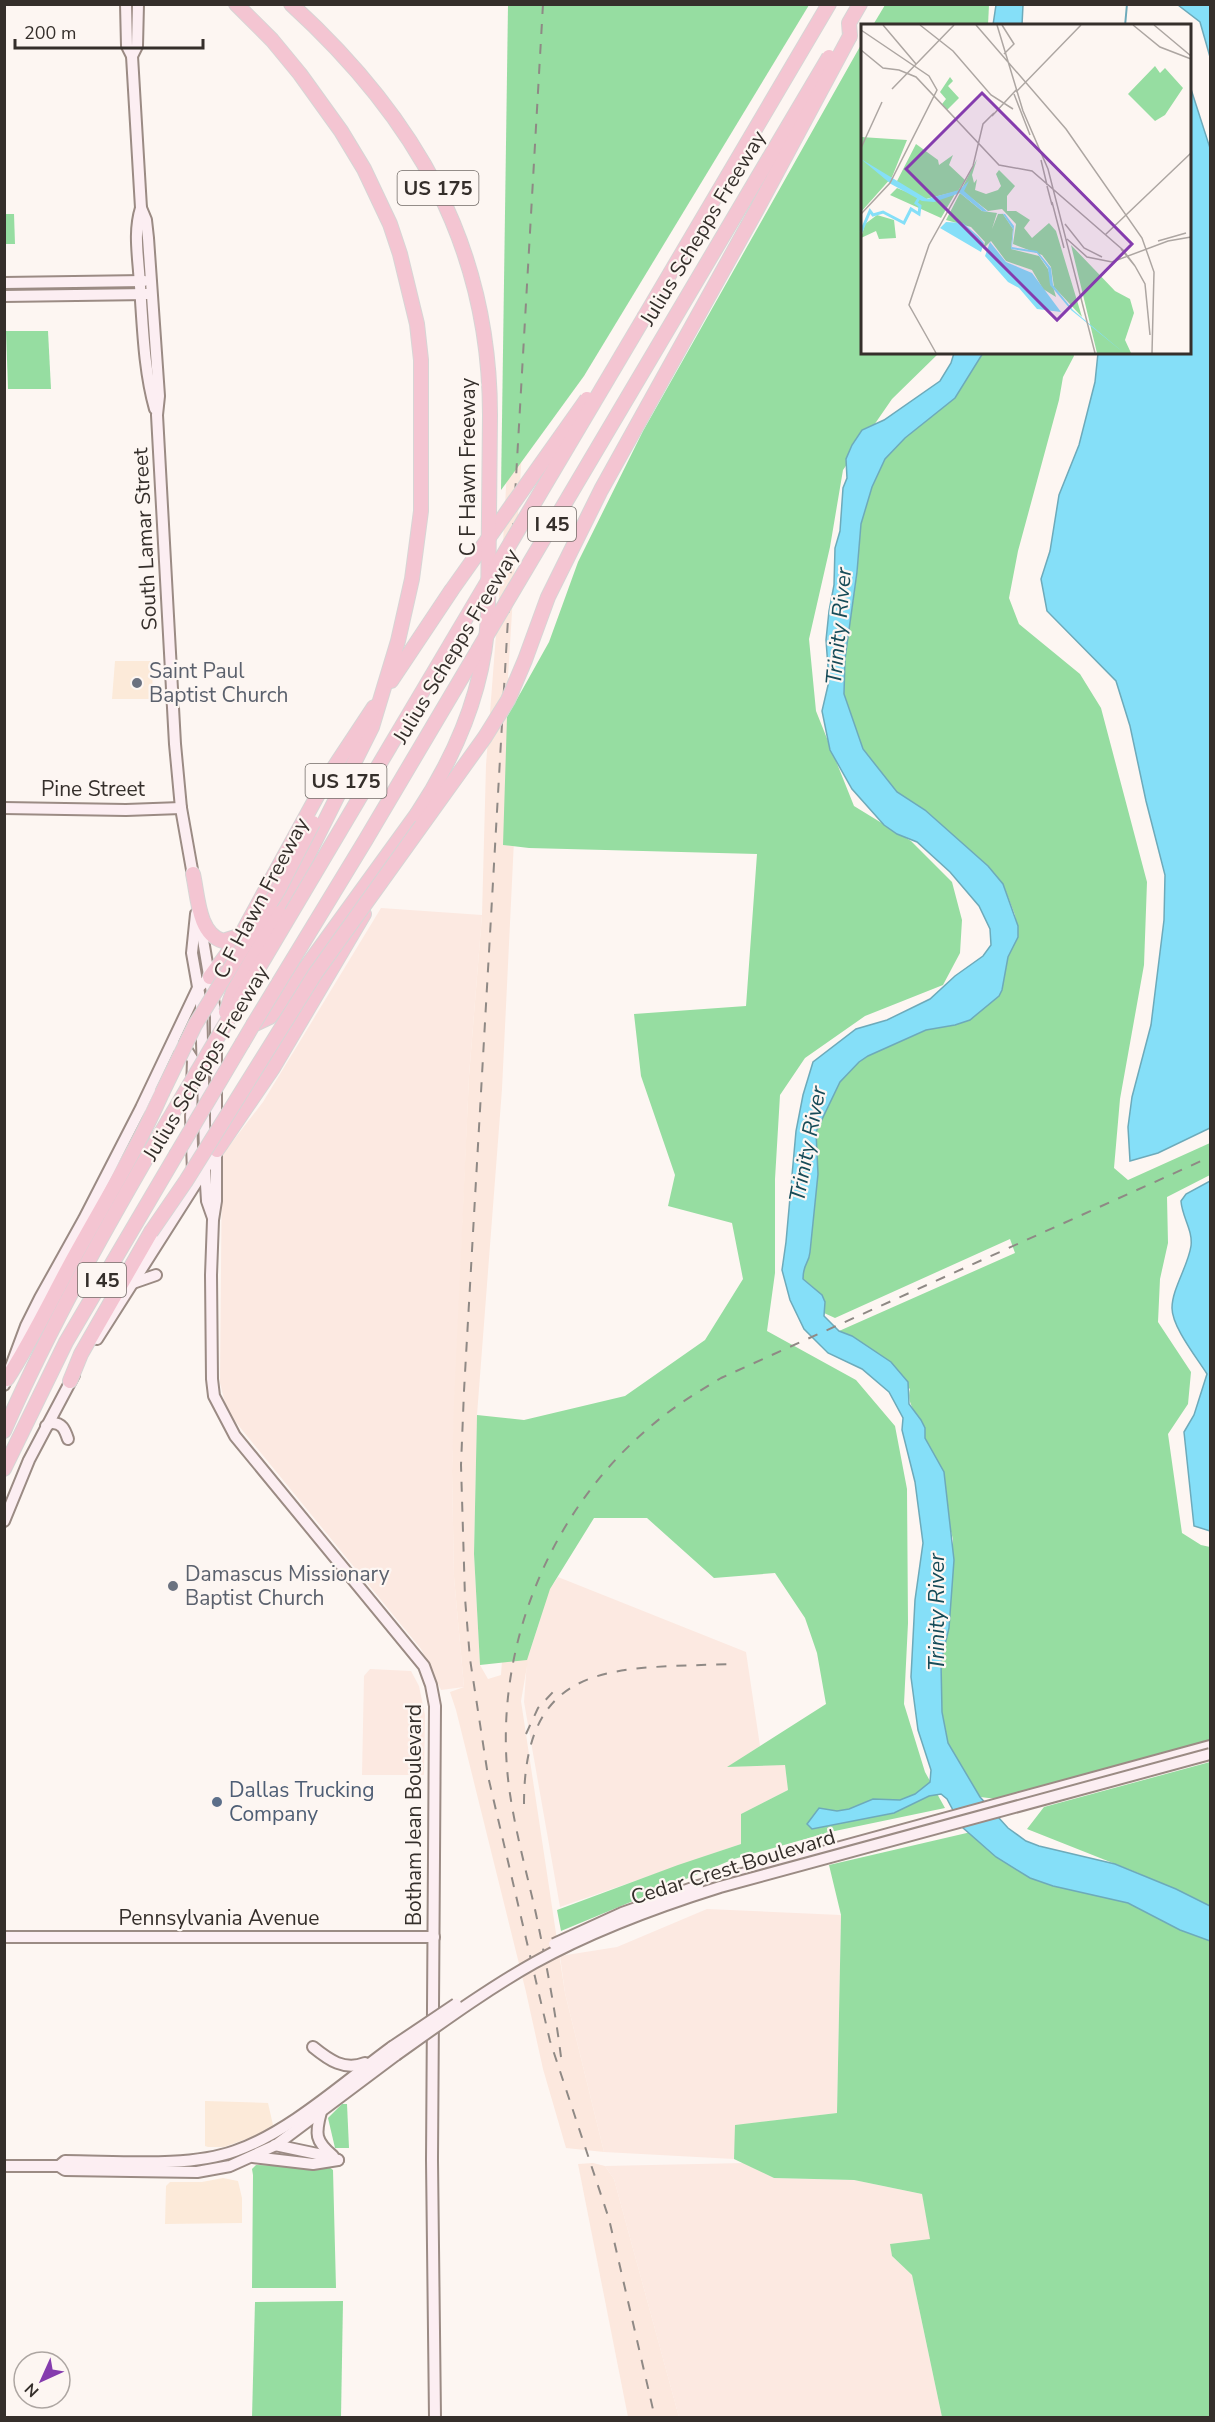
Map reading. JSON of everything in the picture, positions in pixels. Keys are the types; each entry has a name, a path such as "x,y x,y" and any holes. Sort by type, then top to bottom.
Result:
{"highway":[{"name":"C F Hawn Freeway","path":"211,1050 234,992 284,904 372,727 398,641 415,560 422,492 421,360 413,303 390,224 355,153 286,56 236,4"},
{"name":"C F Hawn Freeway","path":"253,1025 270,1017 433,789 456,745 474,696 485,648 488,615 490,373 482,317 468,260 441,192 404,133 335,48 291,4"},
{"name":"Julius Schepps Freeway","path":"4,1431 53,1329 168,1121 829,4"},
{"name":"Julius Schepps Freeway","path":"4,1469 66,1342 860,4"},
{"path":"70,1381 81,1353 151,1232 192,1172 298,999 485,737 508,700 563,564 637,422 756,212 850,36 849,22"},
{"path":"210,977 241,935 304,818 349,742 451,591 645,316"},
{"path":"5,1381 24,1353 143,1134 195,1025 279,889 374,708"},
{"path":"217,1150 289,1042 396,861"},
{"path":"193,874 202,920 209,933 223,941 229,941 241,935"}],"main road":[{"name":"South Lamar Street","path":"126,4 127,46 132,56 141,208 146,220 148,378 157,415 174,726 181,807 193,874 196,911 192,952 201,1004 205,1170 207,1201 213,1220"},
{"name":"South Lamar Street","path":"132,56 137,46 138,4"},
{"path":"4,283 145,281"},
{"path":"46,283 46,296"},
{"path":"4,296 146,294"},
{"name":"Pine Street","path":"4,808 126,810 181,807"},
{"name":"South Lamar Street","path":"196,911 204,935 216,1017 217,1150"},
{"name":"Julius Schepps Freeway","path":"5,1381 35,1308 84,1219 198,988 210,977"},
{"path":"188,1008 201,1004 216,1017"},
{"path":"170,1047 186,1049 193,1060 191,1155 195,1185"},
{"path":"4,1521 46,1426 70,1381 217,1150"},
{"name":"Botham Jean Boulevard","path":"217,1150 211,1275 214,1396 236,1436 412,1649 424,1666 432,1685 435,1706 432,2160 435,2418"},
{"path":"46,1426 51,1423 60,1425 64,1428 68,1439"},
{"name":"Cedar Crest Boulevard","path":"1210,1746 718,1879 622,1913 553,1945 474,1992 394,2051 321,2112 276,2145 220,2169 197,2172 65,2170 59,2166 65,2161 158,2161 208,2158 234,2152 283,2128 374,2060 394,2051 534,1963 586,1937 653,1909 731,1884 1210,1754"},
{"name":"Pennsylvania Avenue","path":"4,1937 434,1937"},
{"path":"313,2047 329,2060 345,2066 360,2065 374,2060"},
{"path":"321,2112 317,2127 319,2141 322,2147 338,2160"},
{"path":"276,2145 283,2128"},
{"path":"261,2140 338,2160"},
{"path":"276,2145 283,2154 296,2163"},
{"path":"252,2157 313,2164 338,2160"},
{"path":"4,2166 59,2166"}],"shaded area":[{"path":"532,5 525,402 508,677 521,695 502,1089 477,1415 474,1554 480,1665 488,1679 501,1675 503,1646 604,1497 558,1571 531,1643 521,1701 565,1993 604,2152 566,2148 543,2069 526,1992 450,1692 464,1687 454,1577 452,1471 454,1402 469,1076 482,915 486,765 503,543"},
{"path":"115,661 153,661 152,699 112,699"},
{"path":"381,908 482,915 469,1076 452,1471 454,1577 464,1687 441,1690 421,1649 234,1420 226,1407 220,1383 222,1155 263,1102"},
{"path":"558,1577 746,1652 760,1746 728,1767 785,1764 788,1790 741,1814 741,1844 560,1907 524,1702 527,1660 550,1589"},
{"path":"370,1669 411,1671 419,1686 425,1715 424,1775 362,1775 364,1676"},
{"path":"707,1909 841,1915 837,2113 736,2125 734,2159 604,2152 565,1993 560,1956 617,1947"},
{"path":"205,2101 268,2103 273,2125 255,2136 224,2147 205,2146"},
{"path":"593,2163 605,2166 614,2179 679,2417 628,2417 578,2164"},
{"path":"744,2163 774,2178 854,2180 922,2194 931,2240 891,2244 892,2256 912,2275 942,2417 679,2417 614,2179 605,2166"},
{"path":"223,2178 238,2181 242,2198 242,2223 165,2224 166,2186 170,2182 202,2182"}],"green space":[{"path":"508,5 809,5 584,376 501,490"},
{"path":"885,5 989,5 988,24 874,24"},
{"path":"861,45 861,354 938,354 892,399 843,470 830,547 809,639 816,711 854,806 911,841 952,882 962,920 960,953 943,985 865,1016 805,1058 780,1095 775,1179 775,1273 767,1331 856,1380 895,1426 907,1489 908,1623 904,1704 925,1772 945,1808 830,1832 734,1859 561,1931 557,1910 741,1844 741,1814 788,1790 785,1765 727,1767 826,1704 817,1653 805,1618 775,1573 714,1578 647,1518 594,1518 550,1589 527,1660 480,1665 474,1554 477,1415 524,1420 625,1396 705,1340 743,1279 732,1223 668,1206 675,1175 641,1076 634,1014 746,1006 757,854 529,848 503,845 507,717 549,642 578,562 643,431"},
{"path":"4,214 14,214 15,244 5,244"},
{"path":"6,331 48,331 51,389 8,389"},
{"path":"982,354 1073,354 1063,377 1059,400 1018,551 1009,598 1019,624 1080,674 1101,708 1147,882 1144,965 1120,1099 1114,1168 1128,1180 1210,1143 1210,1175 1167,1197 1168,1243 1160,1279 1158,1322 1191,1372 1188,1404 1168,1434 1182,1533 1201,1545 1210,1547 1210,1741 997,1799 980,1797 948,1743 942,1712 941,1662 949,1628 953,1539 922,1424 910,1403 910,1389 852,1336 839,1331 1015,1253 1010,1239 835,1318 824,1313 825,1302 803,1279 803,1267 810,1252 818,1174 816,1132 840,1082 868,1056 926,1030 955,1025 999,996 1008,957 1018,937 1015,915 1003,884 988,866 925,810 897,792 863,749 844,694 845,659 861,524 872,487 885,459 905,438 955,398"},
{"path":"1210,1762 1210,1910 1138,1873 1027,1829 1044,1807"},
{"path":"971,1832 1210,1935 1210,2417 942,2417 912,2275 892,2256 890,2244 930,2239 922,2194 854,2180 774,2178 734,2159 735,2125 837,2113 841,1915 829,1865"},
{"path":"342,2104 347,2104 349,2148 335,2148 328,2118"},
{"path":"256,2165 329,2167 333,2170 336,2288 252,2288 252,2169"},
{"path":"343,2301 341,2417 252,2417 255,2302"}],"water":[{"path":"996,5 1023,5 1022,24 993,24"},
{"path":"1178,5 1210,5 1210,57 1200,22"},
{"path":"1191,89 1210,148 1210,1128 1158,1153 1130,1161 1128,1127 1132,1097 1151,1025 1164,920 1165,875 1130,726 1116,681 1047,611 1041,579 1050,551 1059,495 1079,445 1095,382 1098,354 1191,354"},
{"name":"Trinity River","path":"954,354 982,354 955,398 905,438 885,459 872,487 861,524 845,659 844,694 863,749 897,792 925,810 988,866 1003,884 1018,926 1018,937 1008,957 999,996 970,1020 926,1030 868,1056 840,1082 816,1132 818,1174 810,1252 803,1279 822,1295 825,1302 824,1316 839,1331 852,1336 891,1362 908,1382 909,1404 921,1420 925,1428 925,1438 944,1472 954,1560 949,1628 941,1662 942,1712 948,1743 980,1797 1008,1828 1026,1841 1115,1864 1176,1889 1210,1906 1210,1941 1180,1930 1128,1903 1053,1886 1030,1878 996,1857 962,1827 947,1799 941,1794 929,1796 894,1813 812,1829 807,1824 819,1808 837,1811 849,1809 873,1799 900,1800 915,1794 930,1782 931,1770 918,1730 911,1677 915,1600 923,1543 915,1482 902,1430 903,1418 889,1392 862,1369 828,1353 804,1329 790,1300 782,1270 796,1131 803,1095 813,1062 856,1029 887,1020 930,999 955,976 983,956 991,945 990,929 979,906 950,872 917,842 897,834 884,825 852,789 830,750 822,711 829,681 826,640 834,585 835,548 840,531 843,488 847,478 846,459 862,430 884,420 940,381"},
{"path":"1210,1181 1210,1531 1194,1526 1184,1432 1194,1415 1207,1374 1180,1333 1172,1308 1191,1246 1181,1201 1186,1194"}],"waterway":[{"path":"1125,24 1127,4"}],"railway":[{"path":"543,4 464,1391 461,1465 465,1598 470,1659 488,1776 550,2041 609,2219 655,2418"},
{"path":"561,2057 536,1914 512,1809 506,1744 508,1694 517,1645 532,1597 552,1551 577,1508 608,1468 643,1433 681,1403 721,1378 1210,1157"},
{"path":"524,1804 528,1756 540,1721 559,1696 585,1681 615,1672 650,1667 730,1664"},
{"path":"526,1734 538,1708 553,1692"}],"place":[{"name":"Saint Paul Baptist Church","path":"137,683"},
{"name":"Damascus Missionary Baptist Church","path":"173,1586"},
{"name":"Dallas Trucking Company","path":"217,1802"}]}
